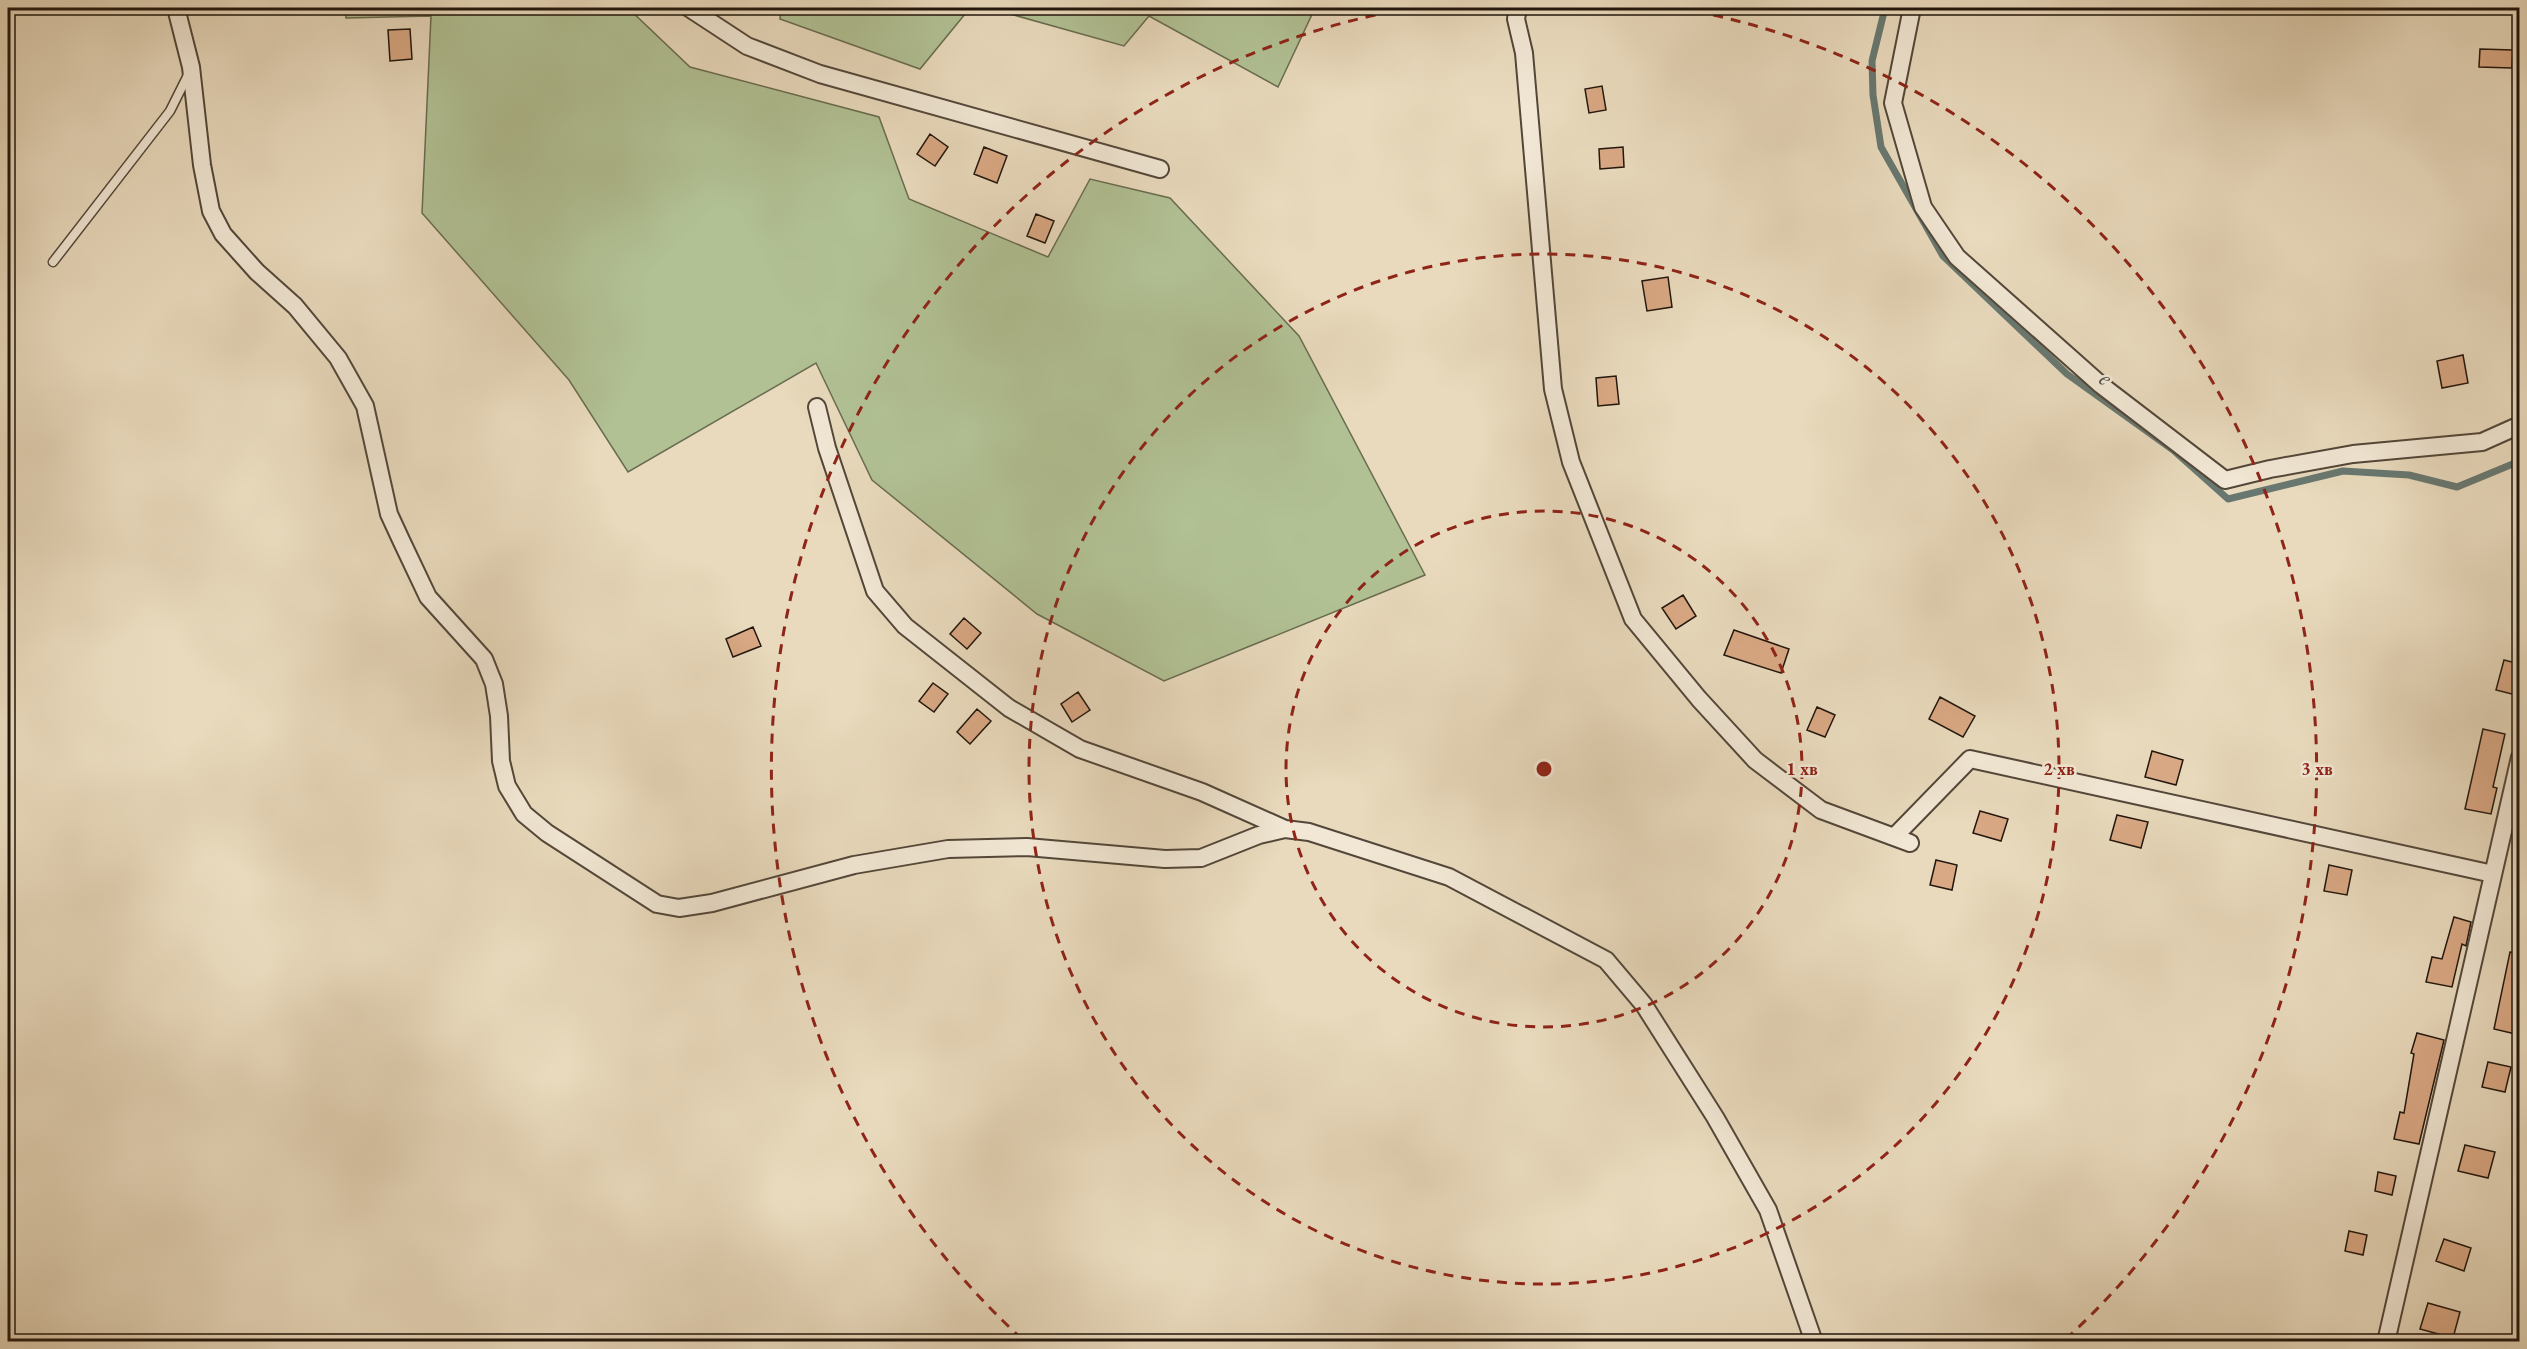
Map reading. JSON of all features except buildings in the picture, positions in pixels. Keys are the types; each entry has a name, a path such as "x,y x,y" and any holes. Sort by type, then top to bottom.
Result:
{"street":[{"path":"176,8 191,67 202,165 211,211 223,234 257,272 295,306 338,358 364,406 389,514 400,540 428,597 484,659 494,684 500,716 501,761 507,786 524,814 547,833 657,904 680,908 712,903 854,866 948,849 1027,847 1165,859 1201,858 1259,835 1284,829"},
{"path":"689,8 747,46 820,74 1160,168"},
{"path":"1518,8 1516,19 1524,53 1553,389 1571,462 1633,619 1699,699 1755,760 1821,810 1903,839 1970,759 2493,874"},
{"path":"1912,8 1893,103 1923,207 1957,257 2101,385 2225,480 2270,469 2353,454 2482,442 2520,425"},
{"path":"818,407 827,448 875,591 905,626 1009,708 1080,749 1202,792 1284,829 1309,832 1449,877 1606,960 1644,1005 1715,1117 1768,1210 1815,1341"},
{"path":"2386,1341 2520,757"}],"lane":[{"path":"53,262 170,111 191,67"}],"green space":[{"path":"345,8 628,8 690,67 879,117 909,199 1048,257 1090,179 1170,198 1299,336 1425,575 1164,681 1037,614 872,480 816,363 628,472 569,380 422,213 431,16 346,18"},
{"path":"781,8 970,8 920,69 780,19"},
{"path":"989,8 1315,8 1278,87 1149,16 1124,46"}],"waterway":[{"name":"e","path":"1885,8 1872,61 1873,95 1881,147 1943,256 2067,374 2173,450 2228,499 2343,471 2409,475 2457,487 2520,461"}]}
